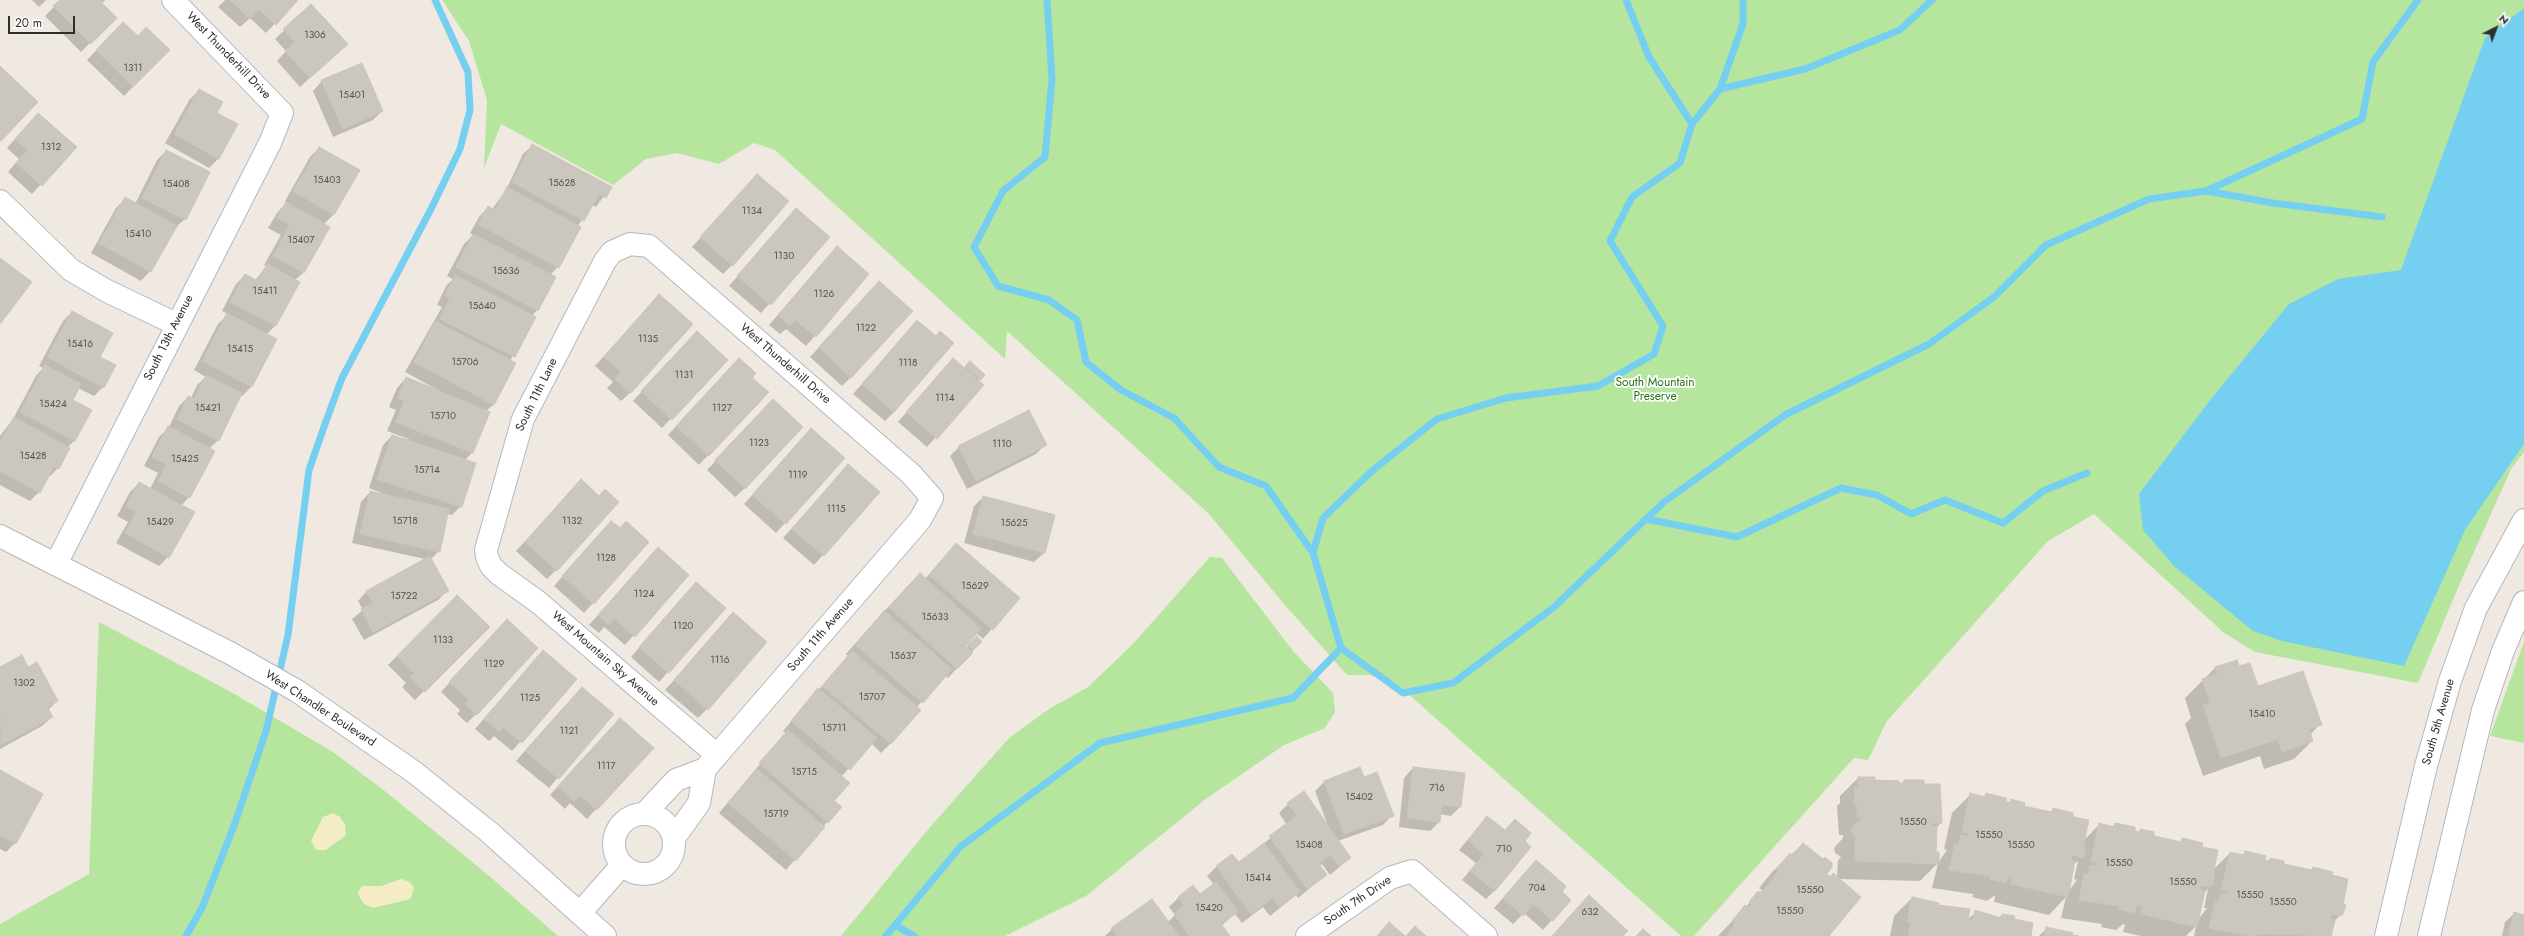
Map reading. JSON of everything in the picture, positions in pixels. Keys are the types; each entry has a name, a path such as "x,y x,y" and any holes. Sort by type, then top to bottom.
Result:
{"street":[{"name":"West Thunderhill Drive","path":"173,0 282,113"},
{"name":"South 13th Avenue","path":"56,564 176,324 270,143 282,113"},
{"path":"0,201 71,270 107,292 176,324"},
{"name":"West Thunderhill Drive","path":"630,244 649,246 911,474 932,498"},
{"name":"South 11th Lane","path":"491,566 486,550 523,419 605,261 612,252 630,244"},
{"name":"South 11th Avenue","path":"622,865 614,848 616,831 628,818 645,813 676,780 711,762 920,520 932,498"},
{"name":"South 5th Avenue","path":"2386,936 2443,704 2476,608 2524,520"},
{"name":"West Chandler Boulevard","path":"0,536 245,662 297,691 414,772 489,832 605,936"},
{"name":"West Mountain Sky Avenue","path":"491,566 538,602 711,762"},
{"path":"2429,936 2483,710 2503,651 2524,602"},
{"path":"580,913 622,865 629,871 639,874 658,871 672,858 674,838 699,803 711,762"},
{"path":"645,813 654,815 667,824 674,838"},
{"name":"South 7th Drive","path":"1307,936 1390,878 1412,871 1486,936"}],"green space":[{"name":"South Mountain Preserve","path":"442,0 2524,0 2524,452 2511,469 2457,590 2418,683 2255,652 2223,632 2094,514 2048,541 1887,721 1868,760 1854,758 1694,936 1681,936 1397,684 1370,675 1347,675 1284,604 1208,513 1007,331 1005,359 775,150 754,143 719,164 677,153 646,159 613,185 501,124 484,168 487,100 469,41"},
{"path":"1210,557 1222,558 1293,651 1333,693 1335,712 1325,728 1284,745 1207,798 1086,896 1005,936 841,936 931,826 1009,738 1049,709 1088,687 1132,645"},
{"path":"99,622 231,692 333,752 386,792 487,874 558,936 0,936 0,924 89,874"},
{"path":"2524,642 2524,743 2490,736"}],"sand":[{"path":"333,813 340,817 345,824 346,835 326,850 316,850 311,841 323,817"},
{"path":"401,879 410,882 414,888 411,898 407,900 373,908 364,904 359,896 358,892 362,886 381,886"}],"water":[{"path":"2524,8 2524,444 2465,530 2404,666 2282,641 2253,631 2174,566 2143,530 2139,494 2211,399 2289,304 2338,279 2401,270 2485,38"}],"building":[{"path":"60,0 105,0 102,3 117,18 91,44 53,6"},
{"path":"230,0 298,0 276,25 259,9 250,19"},
{"path":"311,4 348,44 310,78 285,51 295,42 283,29"},
{"path":"123,22 138,36 146,27 170,50 133,87 96,50"},
{"path":"362,63 383,111 343,129 321,80"},
{"path":"0,66 38,102 1,141 0,140"},
{"path":"199,89 223,102 217,113 238,124 219,159 174,134"},
{"path":"38,113 77,147 42,186 16,163 28,150 15,139"},
{"path":"532,144 612,187 606,198 599,194 584,221 512,182"},
{"path":"319,147 360,170 334,215 293,191"},
{"path":"166,150 210,172 186,220 142,198"},
{"path":"757,174 789,201 733,266 700,237"},
{"path":"507,187 581,227 559,268 478,224 488,206 495,210"},
{"path":"125,197 177,226 151,272 99,243"},
{"path":"286,202 330,227 304,273 273,256 290,225 277,218"},
{"path":"796,208 830,237 771,305 737,276"},
{"path":"473,234 556,277 538,311 456,267"},
{"path":"837,246 869,274 816,337 795,320 790,326 778,315"},
{"path":"0,258 32,282 0,324"},
{"path":"267,264 300,282 276,326 230,302 245,274 258,281"},
{"path":"455,275 536,317 515,357 440,319 450,298 445,295"},
{"path":"879,281 913,311 851,378 819,347"},
{"path":"659,294 693,324 631,393 615,379 621,372 604,357"},
{"path":"72,311 113,333 100,357 116,365 104,388 47,357"},
{"path":"227,313 277,339 252,387 202,361"},
{"path":"917,320 936,336 940,331 954,343 894,412 862,384"},
{"path":"435,321 516,363 494,405 414,362"},
{"path":"697,331 728,360 672,420 641,391"},
{"path":"739,358 756,373 752,378 769,392 709,456 676,426"},
{"path":"953,358 984,385 937,439 906,412"},
{"path":"970,361 985,375 981,380 965,366"},
{"path":"45,365 81,384 73,400 92,410 75,441 20,412"},
{"path":"206,375 242,393 219,441 177,419 188,396 194,399"},
{"path":"406,377 490,412 473,453 396,422 404,401 398,398"},
{"path":"773,399 803,427 745,489 715,460"},
{"path":"1029,410 1047,445 976,481 958,446"},
{"path":"14,417 70,448 59,469 54,466 40,493 0,471 0,442"},
{"path":"168,426 215,451 190,498 158,481 167,464 152,457"},
{"path":"811,428 845,458 786,524 752,495"},
{"path":"392,435 476,463 462,507 377,479"},
{"path":"848,464 880,492 824,556 792,529"},
{"path":"581,479 599,496 605,489 619,502 557,571 525,542"},
{"path":"139,482 195,512 169,558 125,533 136,512 126,506"},
{"path":"370,491 449,509 440,552 360,534"},
{"path":"983,496 1055,515 1045,553 973,534"},
{"path":"611,521 620,528 626,521 649,542 594,604 562,576"},
{"path":"956,543 1020,598 993,630 929,575"},
{"path":"658,547 689,575 635,637 614,618 609,625 598,615"},
{"path":"430,556 449,591 373,632 361,609 373,603 366,591"},
{"path":"920,573 981,629 966,646 973,653 957,669 889,607"},
{"path":"696,582 726,608 669,673 639,647"},
{"path":"457,595 490,627 425,692 410,677 414,673 397,656"},
{"path":"884,611 952,669 923,703 855,645"},
{"path":"733,612 767,642 708,710 674,680"},
{"path":"507,619 538,648 477,715 465,704 469,700 449,682"},
{"path":"977,636 982,642 973,650 968,645"},
{"path":"543,650 577,679 522,743 503,727 499,732 484,719"},
{"path":"852,651 921,710 891,744 822,686"},
{"path":"22,655 28,667 37,662 58,701 47,707 53,717 1,745 0,667"},
{"path":"2237,660 2239,666 2250,663 2258,686 2303,671 2322,725 2309,729 2313,741 2282,752 2278,739 2221,758 2203,705 2210,703 2202,679 2218,674 2215,667"},
{"path":"582,687 614,714 559,779 525,751"},
{"path":"818,688 877,738 850,770 791,721"},
{"path":"620,718 654,748 597,810 580,795 574,801 558,786"},
{"path":"788,730 850,783 834,801 842,807 828,823 759,763"},
{"path":"1360,767 1364,777 1377,772 1394,816 1344,834 1324,781"},
{"path":"1413,767 1465,773 1461,807 1442,805 1440,822 1407,818"},
{"path":"757,769 825,827 796,861 728,803"},
{"path":"0,770 43,794 16,844 0,835"},
{"path":"1858,777 1875,777 1875,780 1899,781 1899,783 1904,783 1904,780 1924,780 1924,784 1940,784 1942,823 1931,823 1931,826 1937,826 1936,852 1939,852 1939,864 1855,861 1855,840 1858,838 1853,835 1851,829 1857,822 1860,822 1861,817 1857,817 1857,805 1854,805 1855,787 1858,787"},
{"path":"1304,791 1351,858 1339,866 1331,855 1319,864 1327,875 1307,889 1269,836 1297,816 1287,803"},
{"path":"1970,793 1985,797 1986,793 2006,798 2006,801 2010,803 2011,799 2025,803 2024,806 2052,812 2053,808 2073,813 2073,817 2089,820 2083,846 2086,846 2084,856 2081,858 2072,855 2071,860 2075,861 2068,897 2011,884 2013,877 2008,876 2006,883 1990,879 1990,876 1949,870 1955,844 1959,844 1961,835 1968,837 1969,833 1962,832"},
{"path":"1487,816 1505,830 1515,819 1531,833 1525,841 1531,847 1495,891 1470,871 1484,854 1468,840"},
{"path":"2099,823 2114,827 2115,823 2135,827 2135,831 2140,832 2140,829 2154,832 2154,836 2181,842 2182,838 2203,843 2202,847 2218,850 2213,875 2215,876 2213,885 2210,887 2201,885 2200,890 2205,891 2197,927 2141,914 2142,907 2137,905 2135,913 2119,909 2119,906 2079,900 2084,874 2088,874 2090,865 2097,866 2098,863 2091,861"},
{"path":"1264,843 1300,892 1279,907 1273,898 1251,914 1216,866 1232,854 1239,862"},
{"path":"1803,843 1823,859 1825,857 1832,863 1832,867 1827,874 1830,877 1833,873 1861,897 1829,936 1726,936 1735,924 1732,921 1745,905 1748,908 1751,904 1749,902 1758,891 1761,893 1779,871 1776,869 1790,853 1792,855"},
{"path":"2245,851 2266,856 2265,860 2270,861 2270,858 2284,861 2284,864 2312,870 2313,867 2333,872 2332,875 2348,879 2343,904 2346,905 2343,914 2340,916 2331,914 2330,919 2335,920 2331,936 2267,934 2249,936 2209,928 2215,902 2218,903 2221,893 2227,895 2228,891 2221,890 2230,852 2244,855"},
{"path":"1536,860 1566,886 1562,892 1571,900 1553,921 1533,904 1523,916 1503,898"},
{"path":"1216,882 1238,912 1221,924 1230,936 1190,936 1174,914 1184,906 1178,897 1193,885 1200,894"},
{"path":"1589,895 1628,931 1623,936 1552,936"},
{"path":"1912,897 1939,903 1938,905 1970,909 1968,919 1973,920 1975,910 2001,918 2002,914 2015,916 2014,919 2033,923 2031,936 1908,936 1911,922 1907,922"},
{"path":"1152,899 1179,936 1117,936 1111,928"},
{"path":"2514,912 2524,915 2524,936 2508,936"},
{"path":"1389,922 1405,936 1377,936"},
{"path":"1415,926 1426,936 1406,936"},
{"path":"2046,927 2073,933 2072,935 2079,936 2044,936"},
{"path":"1643,929 1651,936 1636,936"}],"waterway":[{"path":"186,936 202,908 235,823 266,731 288,635 309,470 325,424 342,378 431,209 460,149 470,110 468,72 435,0"},
{"path":"1047,0 1052,79 1045,157 1003,191 974,247 998,286 1049,300 1077,320 1086,362 1121,390 1174,418 1219,467 1266,486 1313,553"},
{"path":"1341,648 1313,553 1323,518 1373,470 1437,419 1506,398 1598,386 1654,354 1663,326 1610,241 1632,197 1680,163 1692,124 1649,57 1626,0"},
{"path":"1692,124 1720,89 1743,24 1743,0"},
{"path":"1720,89 1805,69 1900,30 1932,0"},
{"path":"2206,191 2362,119 2373,62 2418,0"},
{"path":"886,936 960,847 1100,743 1293,698 1341,648 1403,693 1453,683 1554,607 1664,502 1785,415 1929,344 1994,297 2046,245 2149,199 2206,191 2273,203 2382,217"},
{"path":"1646,519 1737,537 1841,488 1877,495 1911,514 1945,500 2003,523 2043,491 2087,473"},
{"path":"895,925 914,936"}]}
